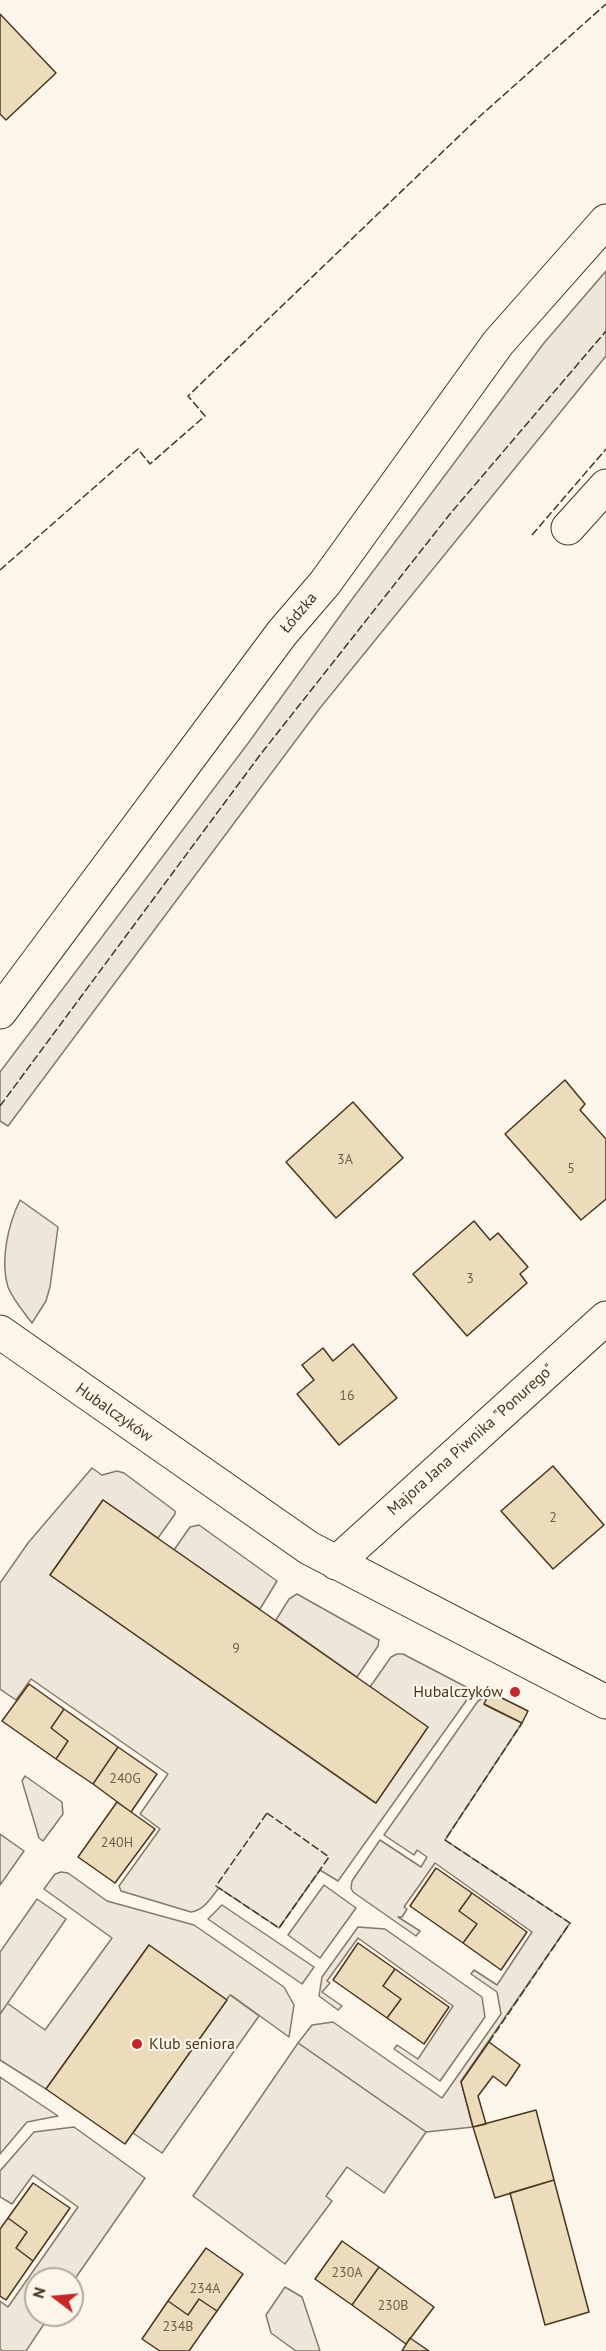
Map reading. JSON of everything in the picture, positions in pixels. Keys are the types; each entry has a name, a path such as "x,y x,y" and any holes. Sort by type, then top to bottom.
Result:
{"street":[{"name":"Łódzka","path":"0,1012 282,633 325,583 498,343 606,221"},
{"path":"568,528 606,486"},
{"name":"Majora Jana Piwnika \"Ponurego\"","path":"336,1563 606,1318"},
{"name":"Hubalczyków","path":"0,1332 309,1548 606,1702"}],"shaded area":[{"path":"606,271 606,356 320,708 8,1126 0,1121 0,1072 249,742 350,602 544,343"},
{"path":"20,1200 58,1227 50,1287 46,1301 32,1323 13,1297 6,1277 6,1243"},
{"path":"92,1468 102,1475 117,1471 124,1473 175,1511 175,1514 158,1538 103,1500 50,1575 375,1803 370,1687 391,1657 403,1654 470,1689 471,1694 338,1881 320,1870 279,1928 219,1888 204,1906 191,1912 121,1891 119,1886 160,1829 140,1814 168,1774 31,1679 16,1700 0,1689 0,1583 28,1543"},
{"path":"199,1525 277,1581 260,1609 174,1550 190,1527"},
{"path":"297,1594 379,1640 378,1646 357,1677 276,1620 289,1599"},
{"path":"485,1697 488,1698 485,1705 522,1723 445,1840 570,1923 461,2081 473,2127 426,2132 298,2043 312,2025 333,2022 442,2098 501,2014 497,1992 471,1974 474,1970 497,1985 532,1932 435,1863 404,1907 407,1909 402,1917 398,1917 420,1931 416,1936 353,1892 351,1888 352,1881 380,1840 421,1867 427,1857 417,1850 414,1855 384,1835 478,1701"},
{"path":"25,1776 62,1802 63,1814 43,1841 39,1838 22,1781"},
{"path":"0,1834 24,1851 0,1885"},
{"path":"68,1873 107,1901 194,1925 284,1987 294,2005 289,2037 231,1995 227,2000 149,1945 46,2089 0,2060 0,2014 7,2003 45,2030 112,1938 44,1889 55,1874"},
{"path":"324,1885 356,1908 320,1958 288,1935"},
{"path":"37,1899 66,1919 0,2014 0,1952"},
{"path":"222,1905 314,1967 302,1984 208,1919"},
{"path":"358,1927 385,1929 482,1997 485,2017 440,2081 394,2049 397,2045 418,2059 453,2006 358,1938 327,1981 330,1983 322,1992 342,2006 338,2010 319,1996 322,1977"},
{"path":"230,1995 259,2016 162,2153 133,2133"},
{"path":"298,2043 426,2132 384,2193 347,2167 326,2196 332,2201 285,2264 193,2196"},
{"path":"0,2077 58,2116 27,2122 0,2154"},
{"path":"74,2127 145,2178 83,2267 36,2267 78,2207 33,2175 12,2204 0,2197 0,2171 34,2132"},
{"path":"24,2284 24,2327 42,2327 26,2351 0,2349 0,2301 8,2307"},
{"path":"285,2287 302,2297 320,2351 296,2351 271,2333 266,2315"}],"building":[{"path":"0,14 56,73 6,120 0,114"},
{"path":"565,1080 585,1104 580,1110 606,1139 606,1199 581,1220 505,1134"},
{"path":"353,1102 403,1158 336,1218 286,1162"},
{"path":"474,1221 490,1240 498,1233 528,1267 520,1274 527,1283 467,1336 413,1274"},
{"path":"353,1344 397,1398 339,1445 297,1394 314,1380 302,1365 323,1348 333,1361"},
{"path":"553,1466 604,1525 553,1569 501,1511"},
{"path":"103,1500 428,1727 376,1803 50,1575"},
{"path":"29,1684 64,1709 51,1728 68,1741 56,1759 2,1721"},
{"path":"490,1692 528,1711 522,1723 484,1704"},
{"path":"64,1709 118,1747 93,1784 56,1759 68,1741 51,1728"},
{"path":"118,1747 157,1774 131,1812 93,1784"},
{"path":"117,1802 155,1829 115,1883 78,1857"},
{"path":"436,1868 472,1893 459,1911 477,1924 463,1943 410,1906"},
{"path":"472,1893 527,1932 501,1970 463,1943 477,1924 459,1911"},
{"path":"358,1943 395,1969 383,1986 401,1999 387,2018 333,1980"},
{"name":"Klub seniora","path":"149,1945 227,2000 125,2144 46,2089"},
{"path":"395,1969 449,2007 424,2044 387,2018 401,1999 383,1986"},
{"path":"489,2042 520,2065 506,2086 493,2076 478,2096 486,2124 473,2127 461,2082"},
{"path":"536,2110 554,2180 495,2198 473,2127"},
{"path":"554,2180 589,2312 545,2325 510,2193"},
{"path":"33,2183 70,2208 33,2261 16,2248 27,2232 8,2218"},
{"path":"8,2218 27,2232 16,2248 33,2261 29,2267 24,2267 24,2274 6,2300 0,2296 0,2229"},
{"path":"342,2241 379,2267 352,2305 315,2279"},
{"path":"206,2248 243,2274 217,2311 199,2299 188,2315 168,2301"},
{"path":"379,2267 434,2307 406,2344 352,2305"},
{"path":"199,2299 217,2311 189,2351 160,2351 142,2339 168,2301 188,2315"},
{"path":"410,2338 429,2351 402,2351"}],"fence":[{"path":"0,570 138,449 150,464 205,416 188,396 479,117 606,4"},
{"path":"0,1106 260,755 450,514 606,331"},
{"path":"532,535 606,449"},
{"path":"489,2042 570,1923 445,1840 522,1723"},
{"path":"267,1813 329,1857 279,1928 216,1886 267,1813"}],"place":[{"name":"Hubalczyków","path":"515,1692"},
{"name":"Klub seniora","path":"137,2044"}]}
